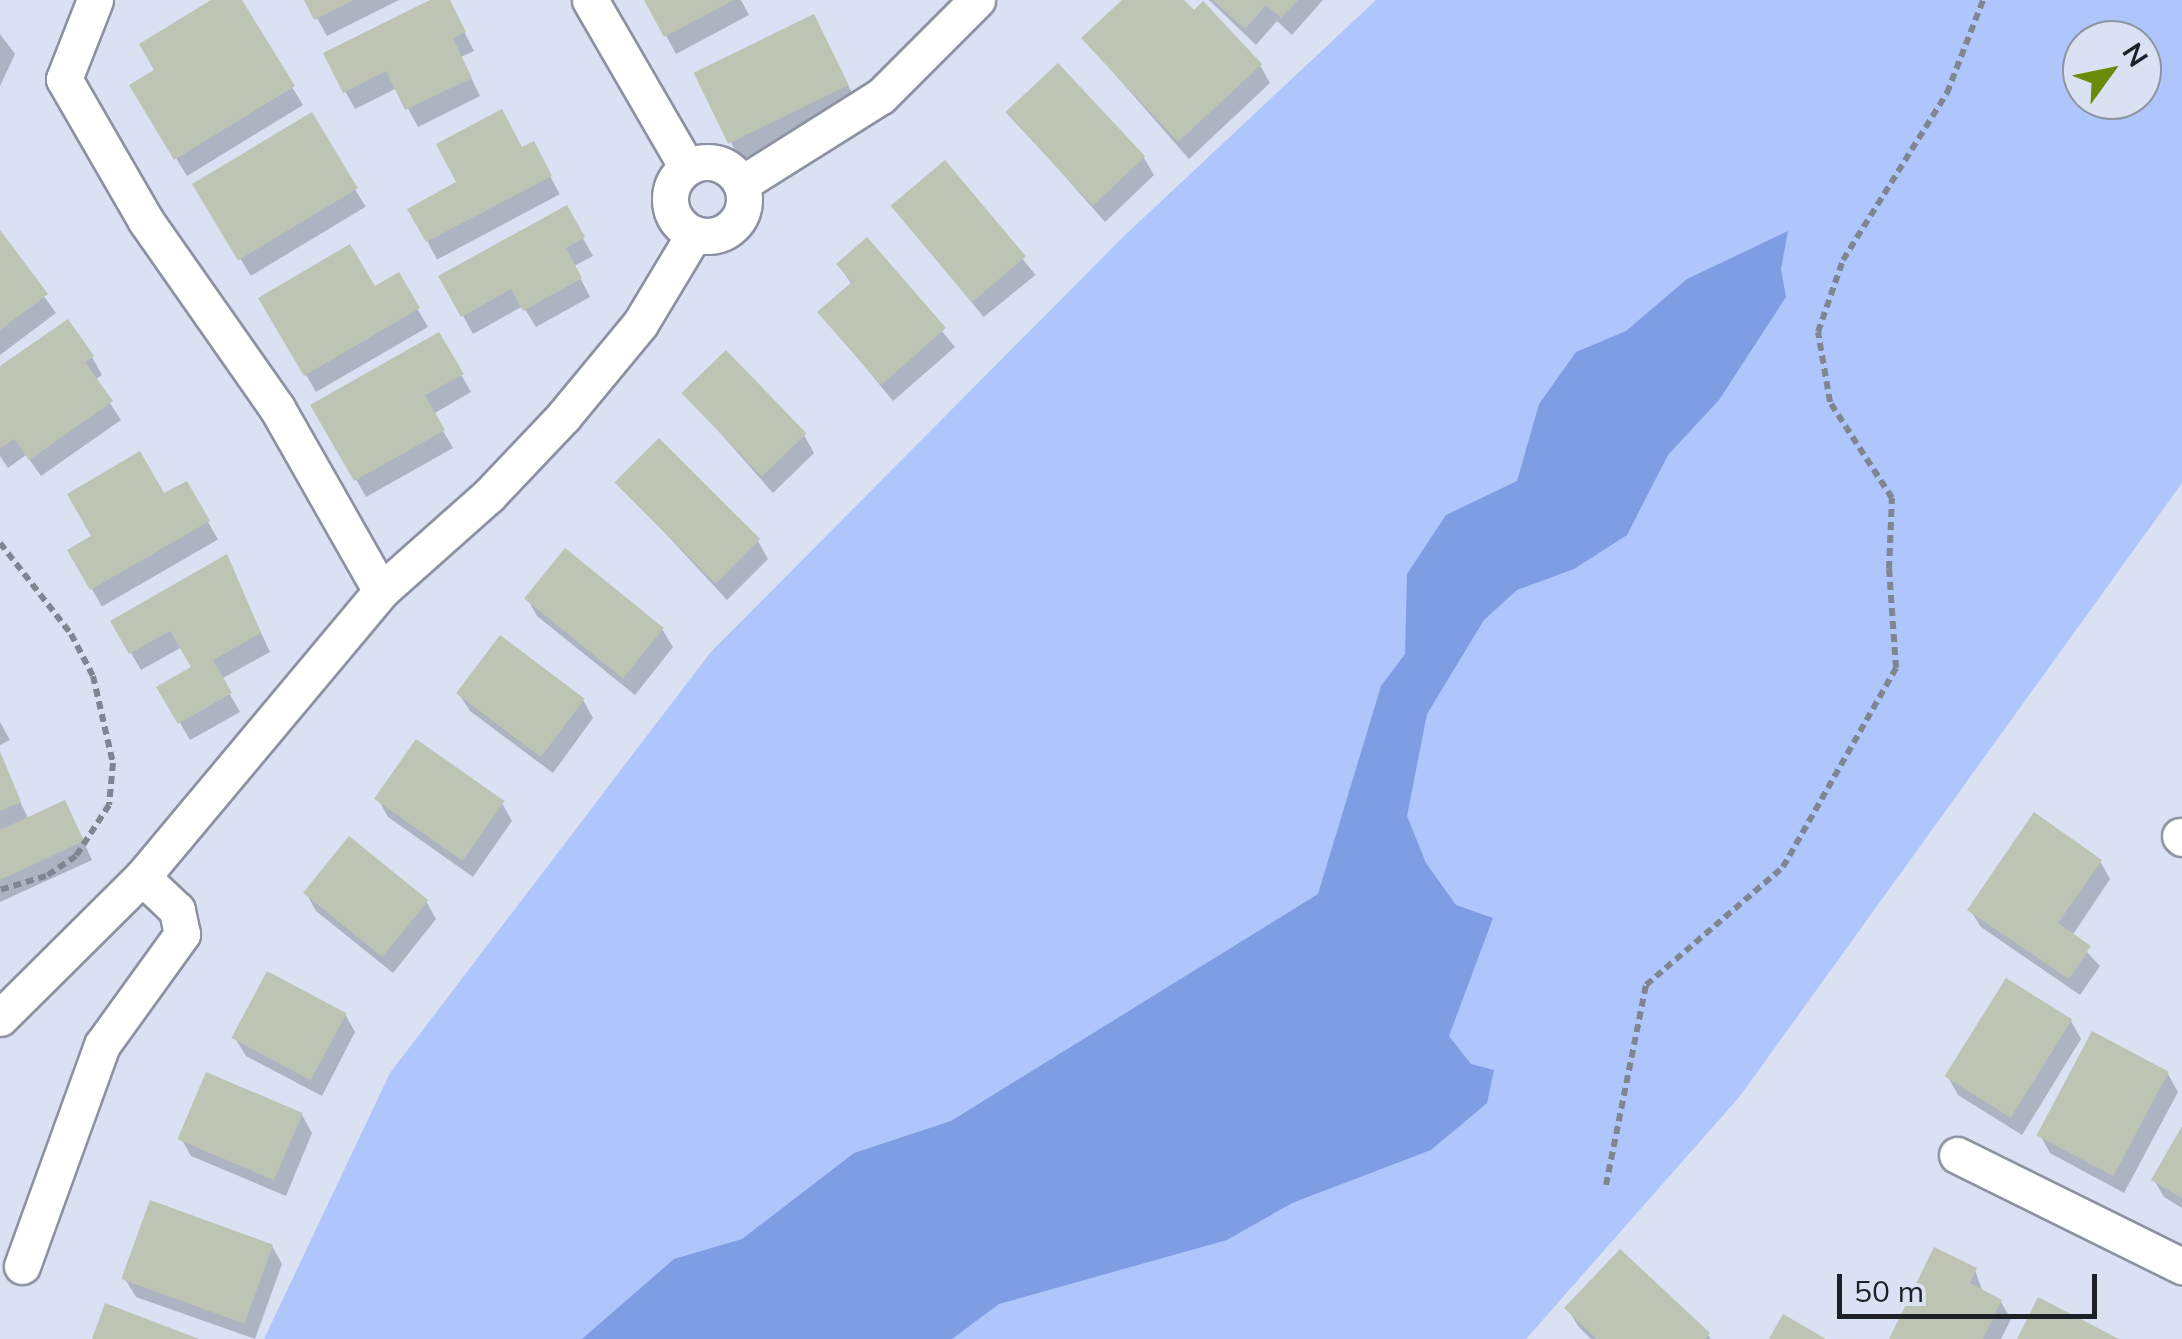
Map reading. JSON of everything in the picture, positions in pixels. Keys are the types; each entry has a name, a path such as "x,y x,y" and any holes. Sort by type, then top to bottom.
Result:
{"street":[{"path":"95,0 64,79 146,220 277,408 381,590"},
{"path":"590,0 687,167"},
{"path":"740,184 881,96 978,0"},
{"path":"712,162 740,184 738,220 719,234 694,234 670,209 672,185 687,167 712,162"},
{"path":"0,1046 12,1008 142,877 381,590 489,495 563,417 640,324 694,234"},
{"path":"22,1266 102,1044 182,934 177,910 142,877"},
{"path":"1958,1155 2182,1266"}],"path":[{"path":"1606,1185 1646,985 1784,867 1896,668 1889,569 1892,498 1830,402 1818,332 1843,260 1947,93 1983,0"},
{"path":"0,543 72,634 93,676 113,763 108,805 76,856 46,876 0,890"}],"shaded area":[{"path":"1376,0 2182,0 2182,483 1740,1096 1526,1339 264,1339 390,1073 710,653 1124,236"},
{"path":"1788,231 1781,269 1786,297 1719,400 1668,455 1627,535 1574,569 1517,590 1484,620 1427,714 1407,816 1426,863 1456,905 1493,918 1449,1036 1471,1064 1494,1070 1487,1103 1431,1150 1292,1203 1227,1240 999,1304 952,1339 582,1339 674,1259 742,1239 854,1153 951,1121 1318,894 1381,686 1405,654 1407,574 1446,515 1517,481 1539,404 1576,352 1626,331 1687,279"}],"building":[{"path":"211,0 242,0 295,86 174,160 129,85 154,70 139,44"},
{"path":"304,0 354,0 314,20"},
{"path":"430,0 450,0 466,32 453,38 472,78 405,110 386,71 343,93 323,53"},
{"path":"644,0 734,0 664,37"},
{"path":"1122,0 1184,0 1194,10 1203,1 1262,64 1178,142 1081,38"},
{"path":"1213,0 1298,0 1281,18 1266,5 1245,29"},
{"path":"814,14 849,85 728,144 694,73"},
{"path":"1058,63 1145,157 1093,206 1005,112"},
{"path":"502,109 522,147 534,141 552,176 426,242 407,209 456,182 436,144"},
{"path":"312,112 358,188 238,260 192,184"},
{"path":"945,160 1026,257 972,302 891,206"},
{"path":"567,205 585,237 566,248 582,278 523,311 511,289 461,317 438,276"},
{"path":"0,230 48,294 0,330"},
{"path":"867,237 946,328 881,385 817,312 852,282 836,264"},
{"path":"350,244 375,286 399,272 420,308 304,376 258,298"},
{"path":"68,319 94,356 85,362 113,401 29,460 14,439 0,449 0,366"},
{"path":"439,332 464,374 425,395 445,430 354,481 310,405"},
{"path":"726,350 807,433 762,477 681,393"},
{"path":"659,438 760,539 716,584 614,483"},
{"path":"140,451 164,493 187,481 210,521 90,590 67,550 91,536 67,494"},
{"path":"565,548 664,628 623,678 524,599"},
{"path":"227,554 261,633 213,660 232,693 178,724 156,687 191,667 170,631 129,654 110,621"},
{"path":"500,635 585,699 541,757 456,693"},
{"path":"416,739 504,801 463,861 374,799"},
{"path":"0,751 21,802 0,811"},
{"path":"65,800 84,841 0,880 0,830"},
{"path":"2034,812 2102,860 2058,923 2091,946 2069,979 1967,910"},
{"path":"349,836 428,900 382,957 303,893"},
{"path":"267,971 346,1013 311,1080 231,1038"},
{"path":"2006,978 2072,1019 2011,1118 1945,1076"},
{"path":"2092,1031 2169,1072 2113,1176 2037,1135"},
{"path":"206,1072 303,1113 274,1180 177,1139"},
{"path":"2182,1126 2182,1198 2151,1180"},
{"path":"150,1200 273,1245 244,1324 121,1279"},
{"path":"1934,1247 1977,1268 1970,1283 2002,1300 1983,1339 1889,1339"},
{"path":"1620,1249 1710,1333 1705,1339 1597,1339 1564,1308"},
{"path":"2038,1297 2119,1339 2017,1339"},
{"path":"105,1303 199,1339 92,1339"},
{"path":"1783,1314 1826,1339 1769,1339"}]}
